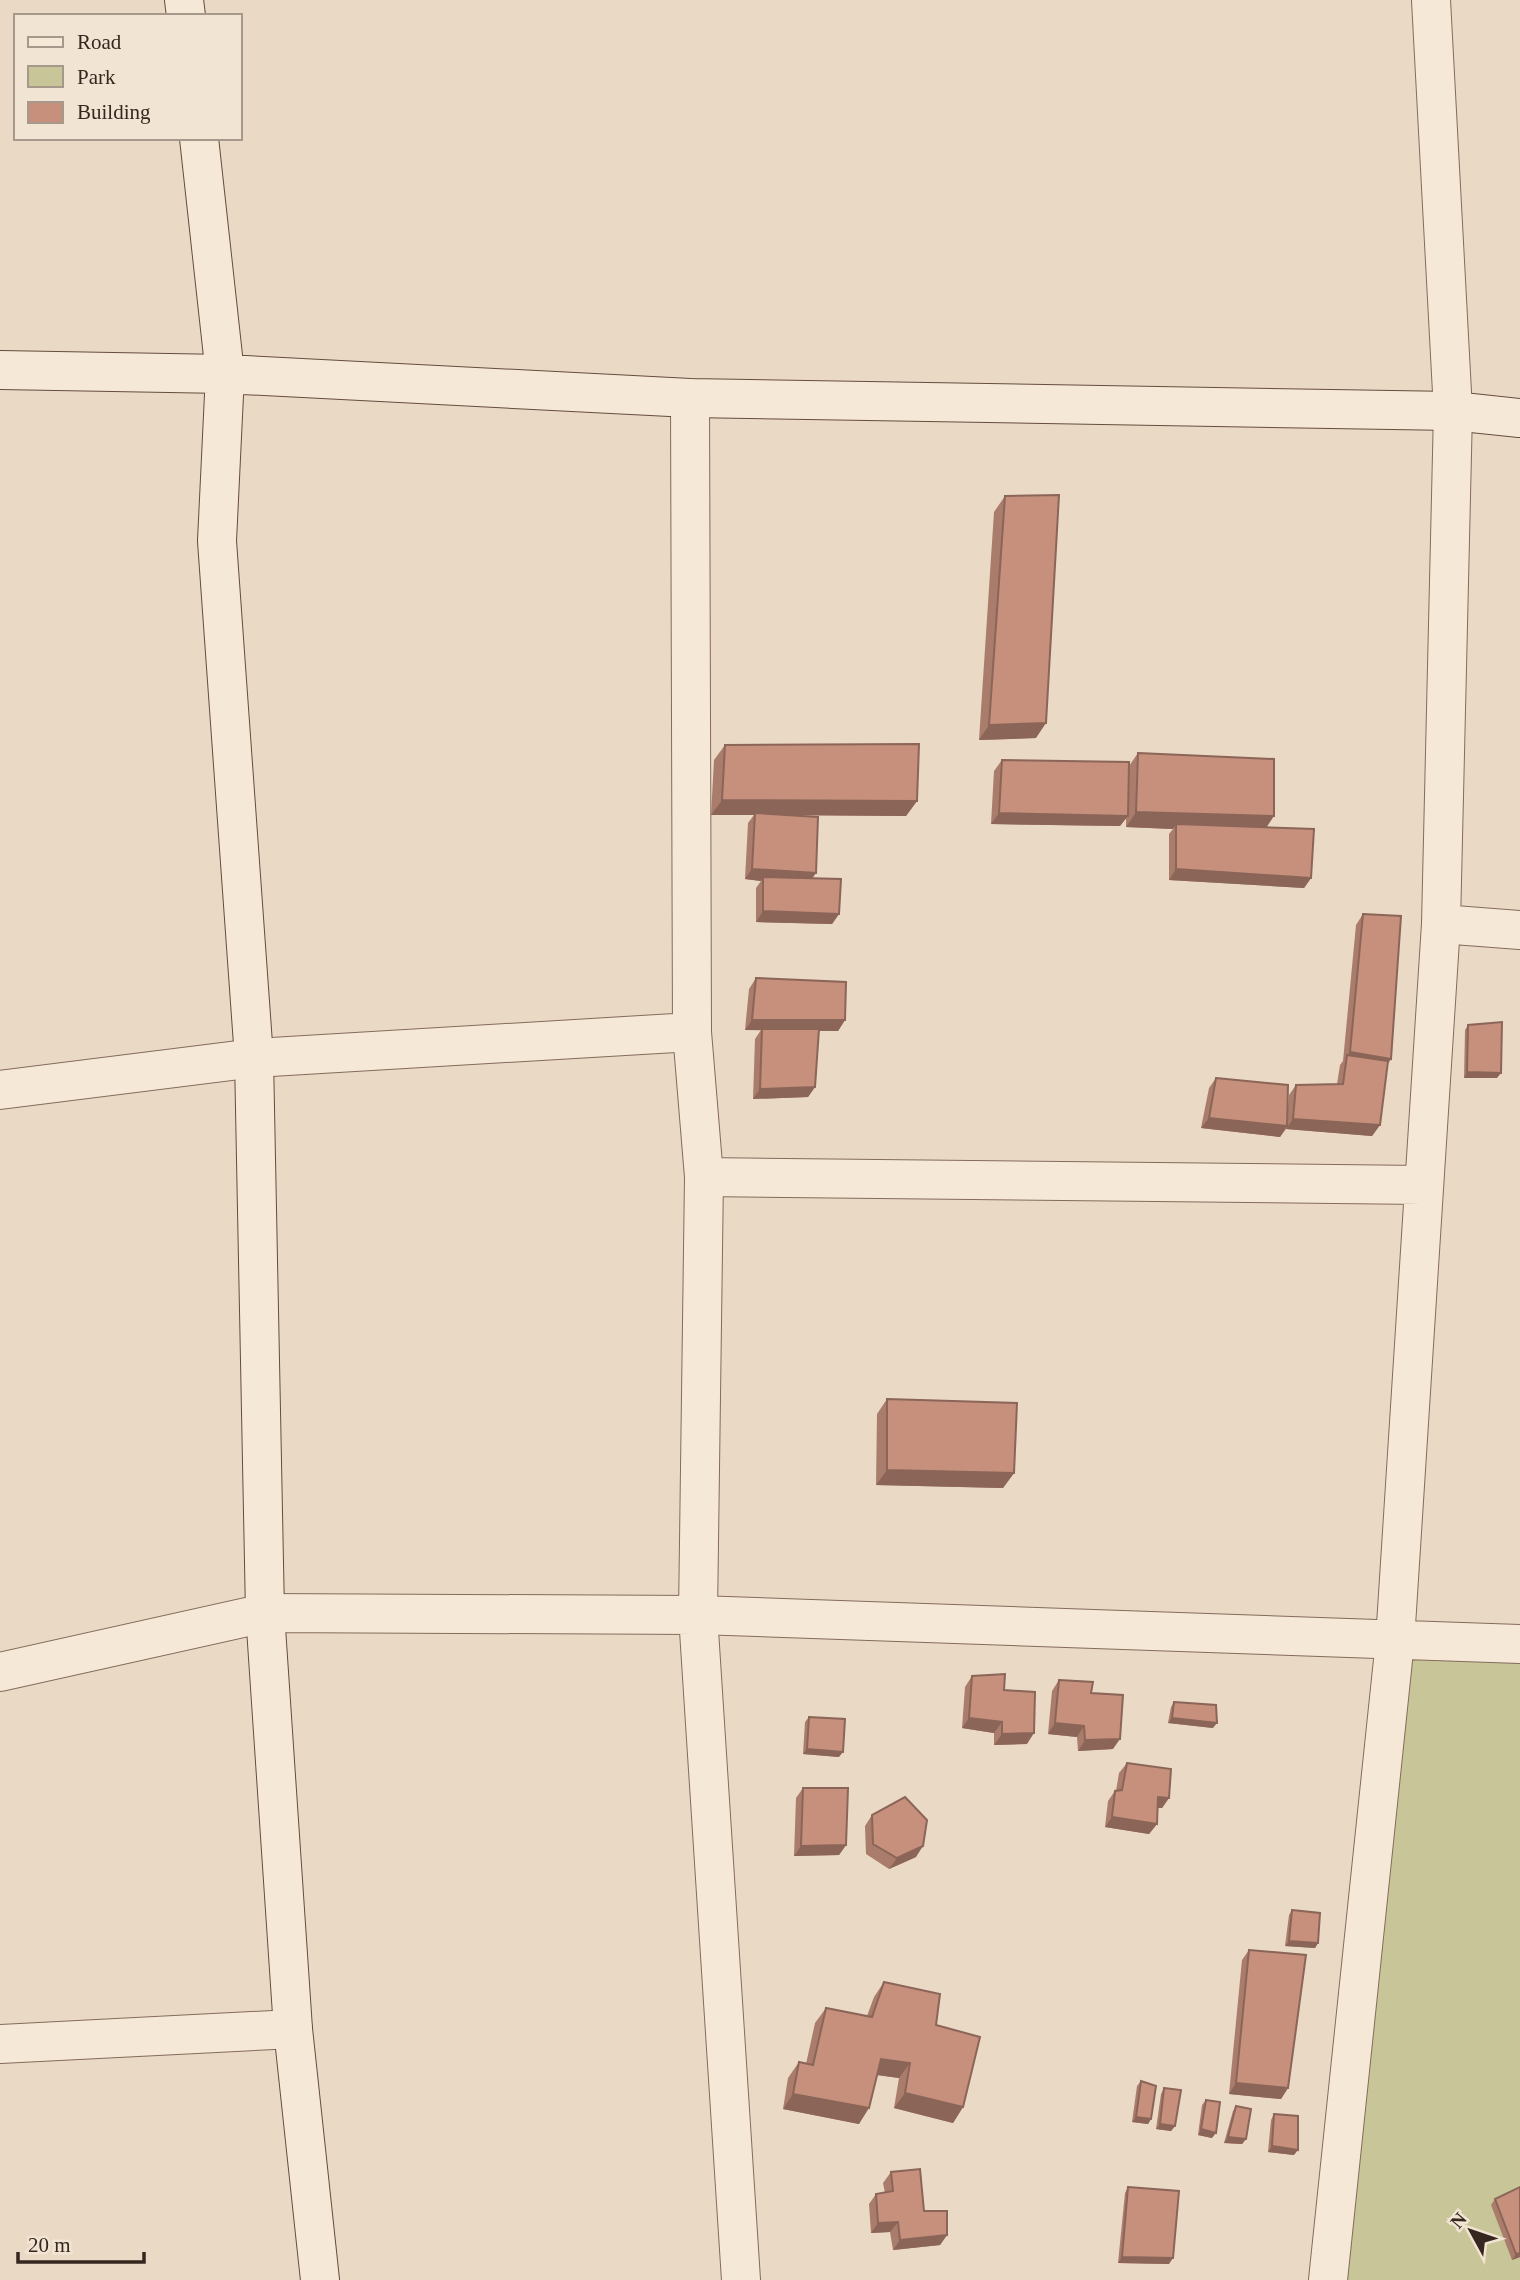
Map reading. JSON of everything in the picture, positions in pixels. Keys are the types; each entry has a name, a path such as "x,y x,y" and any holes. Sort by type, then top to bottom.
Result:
{"street":[{"path":"1328,2280 1395,1641 1422,1185 1441,924 1453,411 1431,0"},
{"path":"199,140 225,374 217,541 254,1058 265,1613 293,2029 320,2280"},
{"path":"0,370 225,374 690,398 1453,411 1520,418"},
{"path":"690,398 692,1032 704,1177 698,1615 741,2280"},
{"path":"1441,924 1520,930"},
{"path":"0,1090 254,1058 692,1032"},
{"path":"704,1177 1422,1185"},
{"path":"0,1672 265,1613 698,1615 1520,1644"},
{"path":"0,2044 293,2029"}],"green space":[{"path":"1403,1639 1520,1642 1520,2280 1335,2280"}],"building":[{"path":"1059,495 1046,723 989,725 1005,496"},
{"path":"919,744 917,801 722,800 725,745"},
{"path":"1138,753 1274,759 1274,816 1136,812"},
{"path":"1002,760 1129,762 1128,816 999,813"},
{"path":"755,813 818,817 816,873 752,869"},
{"path":"1176,824 1314,829 1311,878 1176,869"},
{"path":"763,877 841,879 839,914 763,911"},
{"path":"1363,914 1401,916 1391,1059 1350,1052"},
{"path":"756,978 846,982 845,1020 752,1020"},
{"path":"1502,1022 1501,1073 1467,1072 1468,1025"},
{"path":"762,1029 819,1029 815,1087 760,1089"},
{"path":"1347,1055 1388,1061 1380,1125 1293,1119 1296,1085 1343,1084"},
{"path":"1216,1078 1288,1085 1287,1126 1209,1118"},
{"path":"887,1399 1017,1403 1014,1473 887,1470"},
{"path":"1005,1674 1004,1690 1035,1692 1034,1733 1002,1734 1002,1722 969,1718 972,1676"},
{"path":"1059,1680 1093,1682 1091,1693 1123,1695 1120,1739 1085,1740 1084,1726 1055,1723"},
{"path":"1174,1702 1216,1705 1217,1723 1172,1718"},
{"path":"809,1717 845,1719 843,1752 807,1749"},
{"path":"1127,1763 1171,1769 1169,1798 1158,1797 1157,1824 1112,1817 1115,1791 1122,1790"},
{"path":"803,1788 848,1788 846,1845 801,1846"},
{"path":"905,1797 927,1820 923,1846 897,1858 873,1844 872,1815"},
{"path":"1292,1910 1320,1913 1318,1943 1289,1941"},
{"path":"1249,1950 1306,1955 1288,2088 1236,2083"},
{"path":"884,1982 940,1994 936,2025 980,2037 963,2107 905,2093 910,2063 881,2059 869,2108 793,2094 799,2062 813,2065 826,2008 872,2017"},
{"path":"1141,2081 1156,2086 1151,2119 1136,2117"},
{"path":"1164,2088 1181,2090 1175,2126 1160,2124"},
{"path":"1206,2100 1220,2102 1216,2133 1201,2129"},
{"path":"1236,2106 1251,2109 1246,2139 1228,2137"},
{"path":"1274,2114 1298,2116 1298,2150 1272,2146"},
{"path":"920,2169 924,2211 947,2211 947,2235 900,2240 898,2222 878,2223 876,2194 893,2191 891,2172"},
{"path":"1128,2187 1179,2191 1173,2258 1122,2257"},
{"path":"1520,2187 1520,2253 1516,2254 1495,2199"}]}
